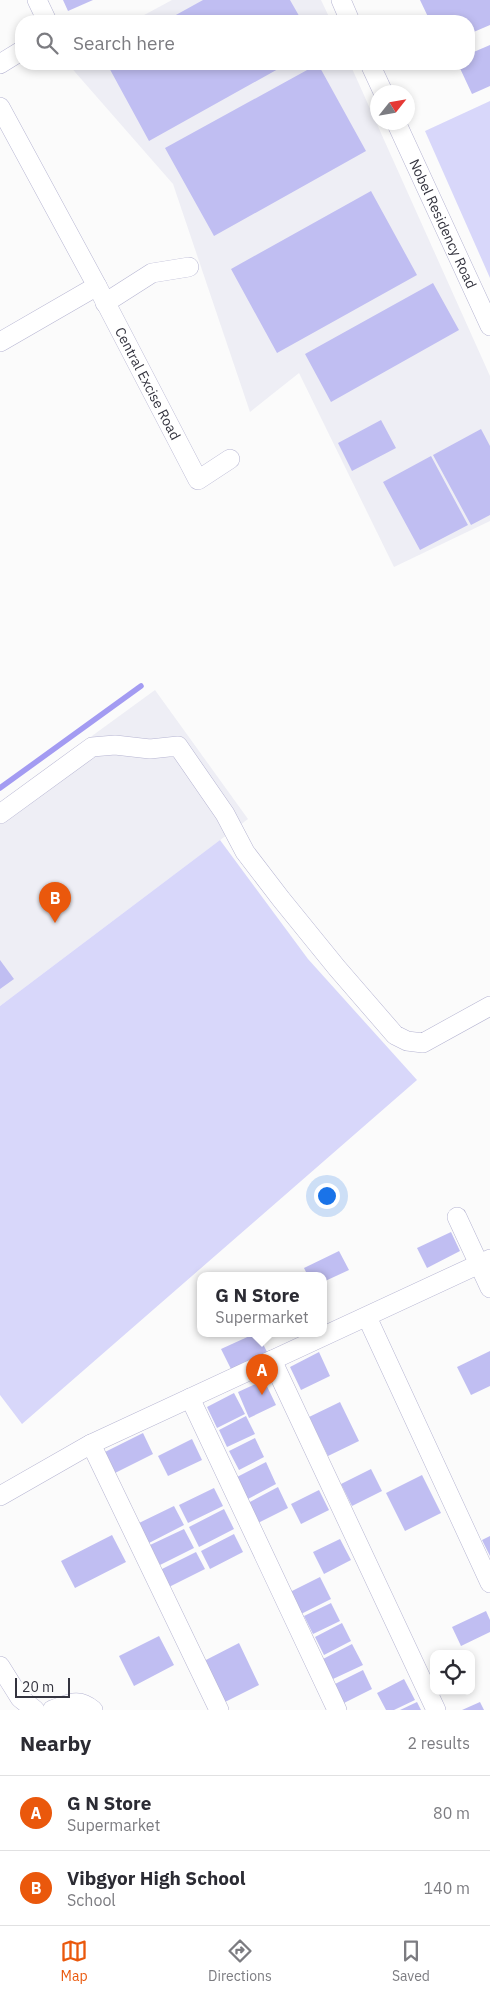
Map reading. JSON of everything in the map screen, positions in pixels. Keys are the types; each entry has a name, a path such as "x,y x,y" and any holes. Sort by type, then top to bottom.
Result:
{"street":[{"path":"38,0 44,15"},
{"path":"341,0 347,15"},
{"path":"0,64 15,55"},
{"path":"373,70 380,85"},
{"name":"Central Excise Road","path":"0,108 101,294 198,480 230,459"},
{"name":"Nobel Residency Road","path":"400,130 490,326"},
{"path":"0,342 101,294 152,273 188,267"},
{"path":"0,814 92,747 115,745 150,749 178,746 225,814 245,852 337,968 395,1035 407,1041 423,1043 490,1006"},
{"path":"457,1217 485,1262 490,1288"},
{"path":"327,1335 485,1262"},
{"path":"367,1317 490,1583"},
{"path":"0,1496 91,1444 323,1337"},
{"path":"272,1360 436,1710"},
{"path":"190,1398 337,1710"},
{"path":"91,1444 219,1710"},
{"path":"0,1666 20,1698 34,1710"},
{"path":"52,1710 75,1702 85,1703 93,1710"}],"shaded area":[{"path":"172,0 321,0 328,15 144,15"},
{"path":"73,70 353,70 370,109 370,130 380,130 490,376 490,521 394,567 299,373 250,412 173,184"},
{"path":"490,101 490,278 425,131"},
{"path":"155,690 248,819 0,1006 0,803"},
{"path":"220,840 308,959 417,1080 22,1424 0,1395 0,1006"}],"building":[{"path":"63,0 93,0 68,11"},
{"path":"203,0 290,0 299,15 176,15"},
{"path":"420,0 490,0 490,25 475,31 475,15 427,15"},
{"path":"490,45 490,86 472,94 461,70 475,70 475,51"},
{"path":"110,70 276,70 149,141"},
{"path":"307,70 321,70 366,151 214,236 165,148"},
{"path":"371,191 417,275 277,353 231,269"},
{"path":"433,283 459,330 331,402 305,354"},
{"path":"381,420 396,448 352,471 338,443"},
{"path":"481,429 490,446 490,515 471,525 433,455"},
{"path":"431,456 468,525 420,550 383,482"},
{"path":"0,960 14,979 0,989"},
{"path":"451,1232 460,1251 427,1268 417,1248"},
{"path":"339,1251 349,1270 327,1280 327,1272 306,1272 304,1268"},
{"path":"247,1337 260,1337 267,1352 231,1369 221,1349"},
{"path":"490,1351 490,1386 471,1395 457,1367"},
{"path":"319,1352 330,1376 301,1390 290,1367"},
{"path":"264,1380 276,1405 249,1418 238,1392"},
{"path":"234,1393 245,1414 217,1428 207,1407"},
{"path":"340,1402 359,1441 328,1456 309,1417"},
{"path":"246,1416 255,1434 227,1447 219,1430"},
{"path":"143,1433 153,1454 115,1473 105,1452"},
{"path":"255,1438 264,1457 239,1470 229,1451"},
{"path":"192,1439 202,1460 168,1476 158,1456"},
{"path":"266,1462 276,1484 248,1499 237,1477"},
{"path":"371,1469 382,1491 352,1506 341,1484"},
{"path":"422,1475 441,1513 405,1531 386,1493"},
{"path":"278,1487 288,1508 256,1524 246,1504"},
{"path":"214,1488 223,1506 188,1523 179,1505"},
{"path":"319,1490 329,1510 301,1524 291,1504"},
{"path":"174,1506 184,1525 149,1543 139,1523"},
{"path":"224,1509 234,1529 199,1547 189,1527"},
{"path":"184,1529 194,1548 160,1565 150,1545"},
{"path":"234,1534 243,1552 210,1569 201,1551"},
{"path":"112,1535 126,1562 75,1588 61,1561"},
{"path":"490,1536 490,1556 482,1540"},
{"path":"340,1539 351,1560 324,1574 313,1552"},
{"path":"196,1552 205,1569 169,1587 160,1570"},
{"path":"320,1577 331,1599 301,1614 290,1592"},
{"path":"331,1603 340,1621 313,1634 304,1616"},
{"path":"486,1611 490,1620 490,1632 461,1646 452,1627"},
{"path":"342,1623 351,1641 324,1655 315,1637"},
{"path":"159,1636 174,1665 134,1686 119,1656"},
{"path":"239,1643 259,1685 223,1703 202,1662"},
{"path":"352,1644 363,1665 333,1679 323,1659"},
{"path":"363,1670 372,1689 344,1703 335,1684"},
{"path":"404,1679 415,1700 394,1710 386,1710 377,1693"},
{"path":"417,1702 421,1710 400,1710"},
{"path":"480,1702 484,1710 462,1710"}],"waterway":[{"path":"0,788 141,686"}],"place":[{"name":"Vibgyor High School","path":"55,923"},
{"name":"G N Store","path":"262,1395"}]}
